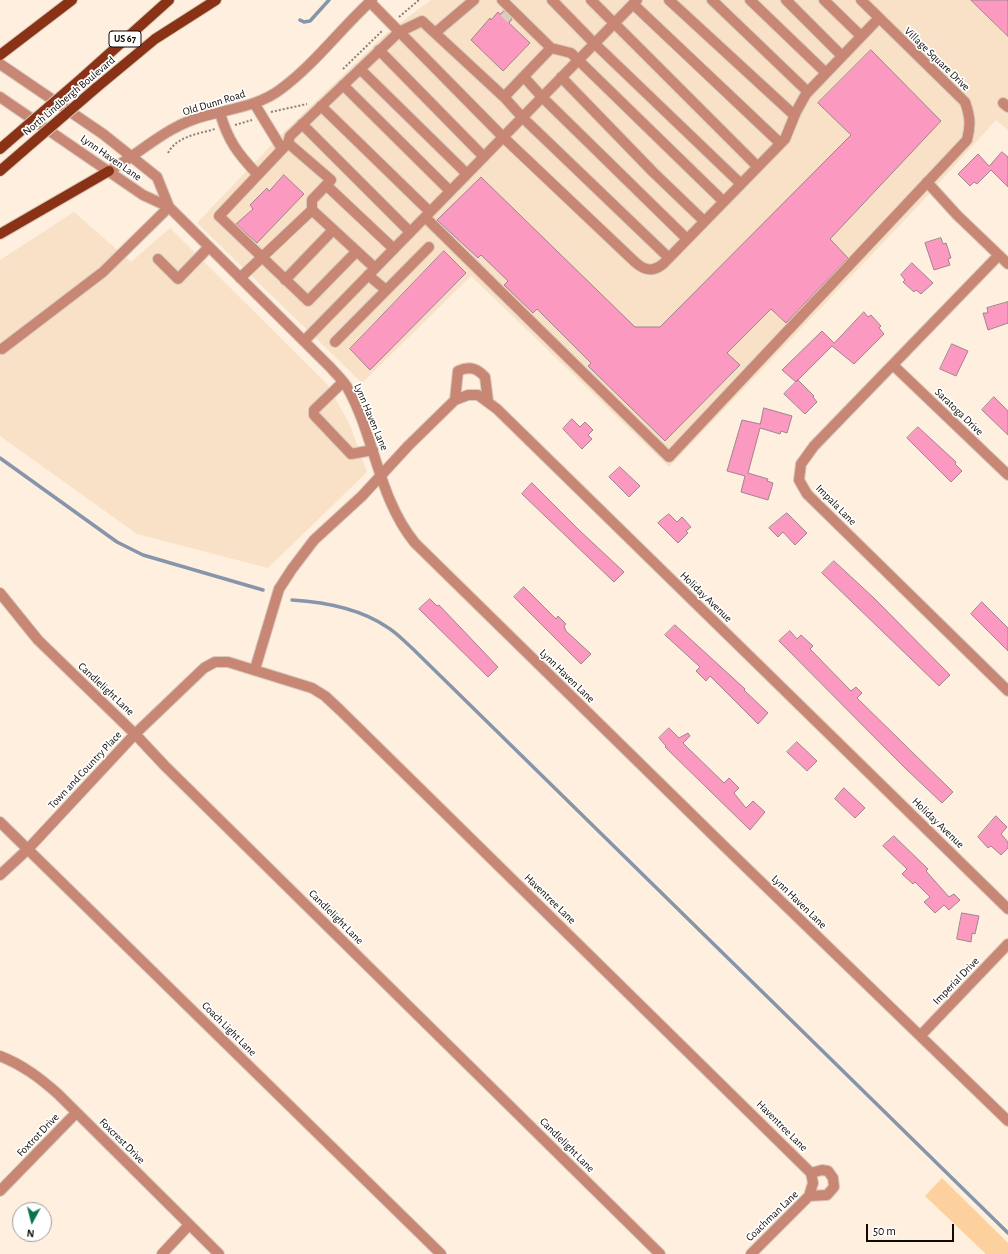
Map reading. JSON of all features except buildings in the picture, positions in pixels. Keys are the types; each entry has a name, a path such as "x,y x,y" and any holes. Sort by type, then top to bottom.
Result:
{"main road":[{"path":"0,56 72,0"},
{"name":"North Lindbergh Boulevard","path":"0,149 169,0"},
{"name":"North Lindbergh Boulevard","path":"0,172 96,88 155,39 216,0"},
{"path":"0,234 109,172"}],"street":[{"path":"435,33 474,0"},
{"path":"502,0 500,8 504,12"},
{"path":"502,0 517,19 551,48 571,53 723,201"},
{"path":"552,0 594,43 740,183"},
{"path":"591,0 757,166"},
{"path":"669,0 794,115"},
{"path":"712,0 808,92"},
{"path":"750,0 826,73"},
{"path":"786,0 842,56"},
{"path":"824,0 862,36"},
{"name":"Village Square Drive","path":"427,214 669,457 967,140 970,128 970,115 965,102 861,0"},
{"path":"371,1 399,32 503,137 643,269 656,269 669,258 780,143 787,135 794,115 808,92 879,18"},
{"name":"Old Dunn Road","path":"109,172 132,158 171,130 192,120 254,103 280,90 371,1"},
{"path":"304,341 635,2 780,143"},
{"path":"356,252 308,301 219,216 285,146 290,136 302,124 399,32 422,21 504,97 522,117 669,258"},
{"path":"504,97 551,48"},
{"path":"380,50 484,157"},
{"name":"Lynn Haven Lane","path":"0,64 103,134 157,178 169,207"},
{"path":"360,69 467,174"},
{"path":"524,77 542,97 687,239"},
{"path":"561,77 653,172 704,221"},
{"path":"343,85 450,191"},
{"name":"Lynn Haven Lane","path":"0,97 143,195 169,207 304,341 343,382 357,410 373,450 392,508 402,528 415,544 1008,1121"},
{"path":"254,103 285,146 330,180 312,200 312,210 356,252 386,290"},
{"path":"321,106 427,214"},
{"path":"220,113 228,139 242,158 258,175"},
{"path":"302,124 410,232"},
{"path":"927,182 957,215 1008,264"},
{"path":"326,185 394,249"},
{"path":"2,349 103,272 169,207"},
{"path":"240,278 312,210"},
{"path":"285,280 333,230"},
{"path":"335,342 429,247"},
{"path":"158,259 178,279 209,248"},
{"name":"Impala Lane","path":"999,255 814,446 801,464 799,480 807,494 1008,691"},
{"name":"Saratoga Drive","path":"893,365 1008,475"},
{"path":"455,400 458,371 466,367 478,369 486,377 488,401"},
{"path":"343,382 314,410 314,415 351,454 373,450"},
{"name":"Holiday Avenue","path":"381,476 408,446 455,400 468,394 478,395 488,401 1008,909"},
{"path":"255,669 279,590 292,569 314,540 381,476"},
{"name":"Candlelight Lane","path":"0,593 38,640 135,734 165,766 660,1254"},
{"name":"Town and Country Place","path":"0,875 28,849 135,734 192,678 215,662 228,662 255,669"},
{"name":"Haventree Lane","path":"255,669 312,688 325,696 811,1173"},
{"name":"Coach Light Lane","path":"0,822 441,1254"},
{"name":"Imperial Drive","path":"921,1036 1008,944"},
{"name":"Foxcrest Drive","path":"0,1056 17,1063 39,1077 219,1254"},
{"name":"Foxtrot Drive","path":"0,1191 76,1113"},
{"path":"810,1196 826,1195 834,1186 833,1178 828,1171 822,1170 811,1173"},
{"name":"Coachman Lane","path":"750,1254 810,1196 813,1183 811,1173"},
{"path":"162,1254 189,1225"}],"path":[{"path":"401,15 419,0"},
{"path":"342,70 381,32"},
{"path":"273,111 300,107 311,101"},
{"path":"236,125 250,120"},
{"path":"168,153 172,145 182,139 213,130"}],"shaded area":[{"path":"431,0 1008,0 1008,130 996,120 920,204 669,467 471,276 362,383 197,223 283,133 388,32"},
{"path":"74,212 131,262 170,228 327,384 349,423 367,472 268,568 137,534 0,436 0,260"},
{"path":"942,1178 1008,1243 1008,1254 986,1254 925,1196"}],"waterway":[{"path":"300,20 304,22 310,21 329,0"},
{"path":"0,458 117,542 143,555 263,590"},
{"path":"292,600 317,602 341,607 376,620 398,635 1008,1233"}],"tunnel":[{"path":"504,12 512,20"}]}
